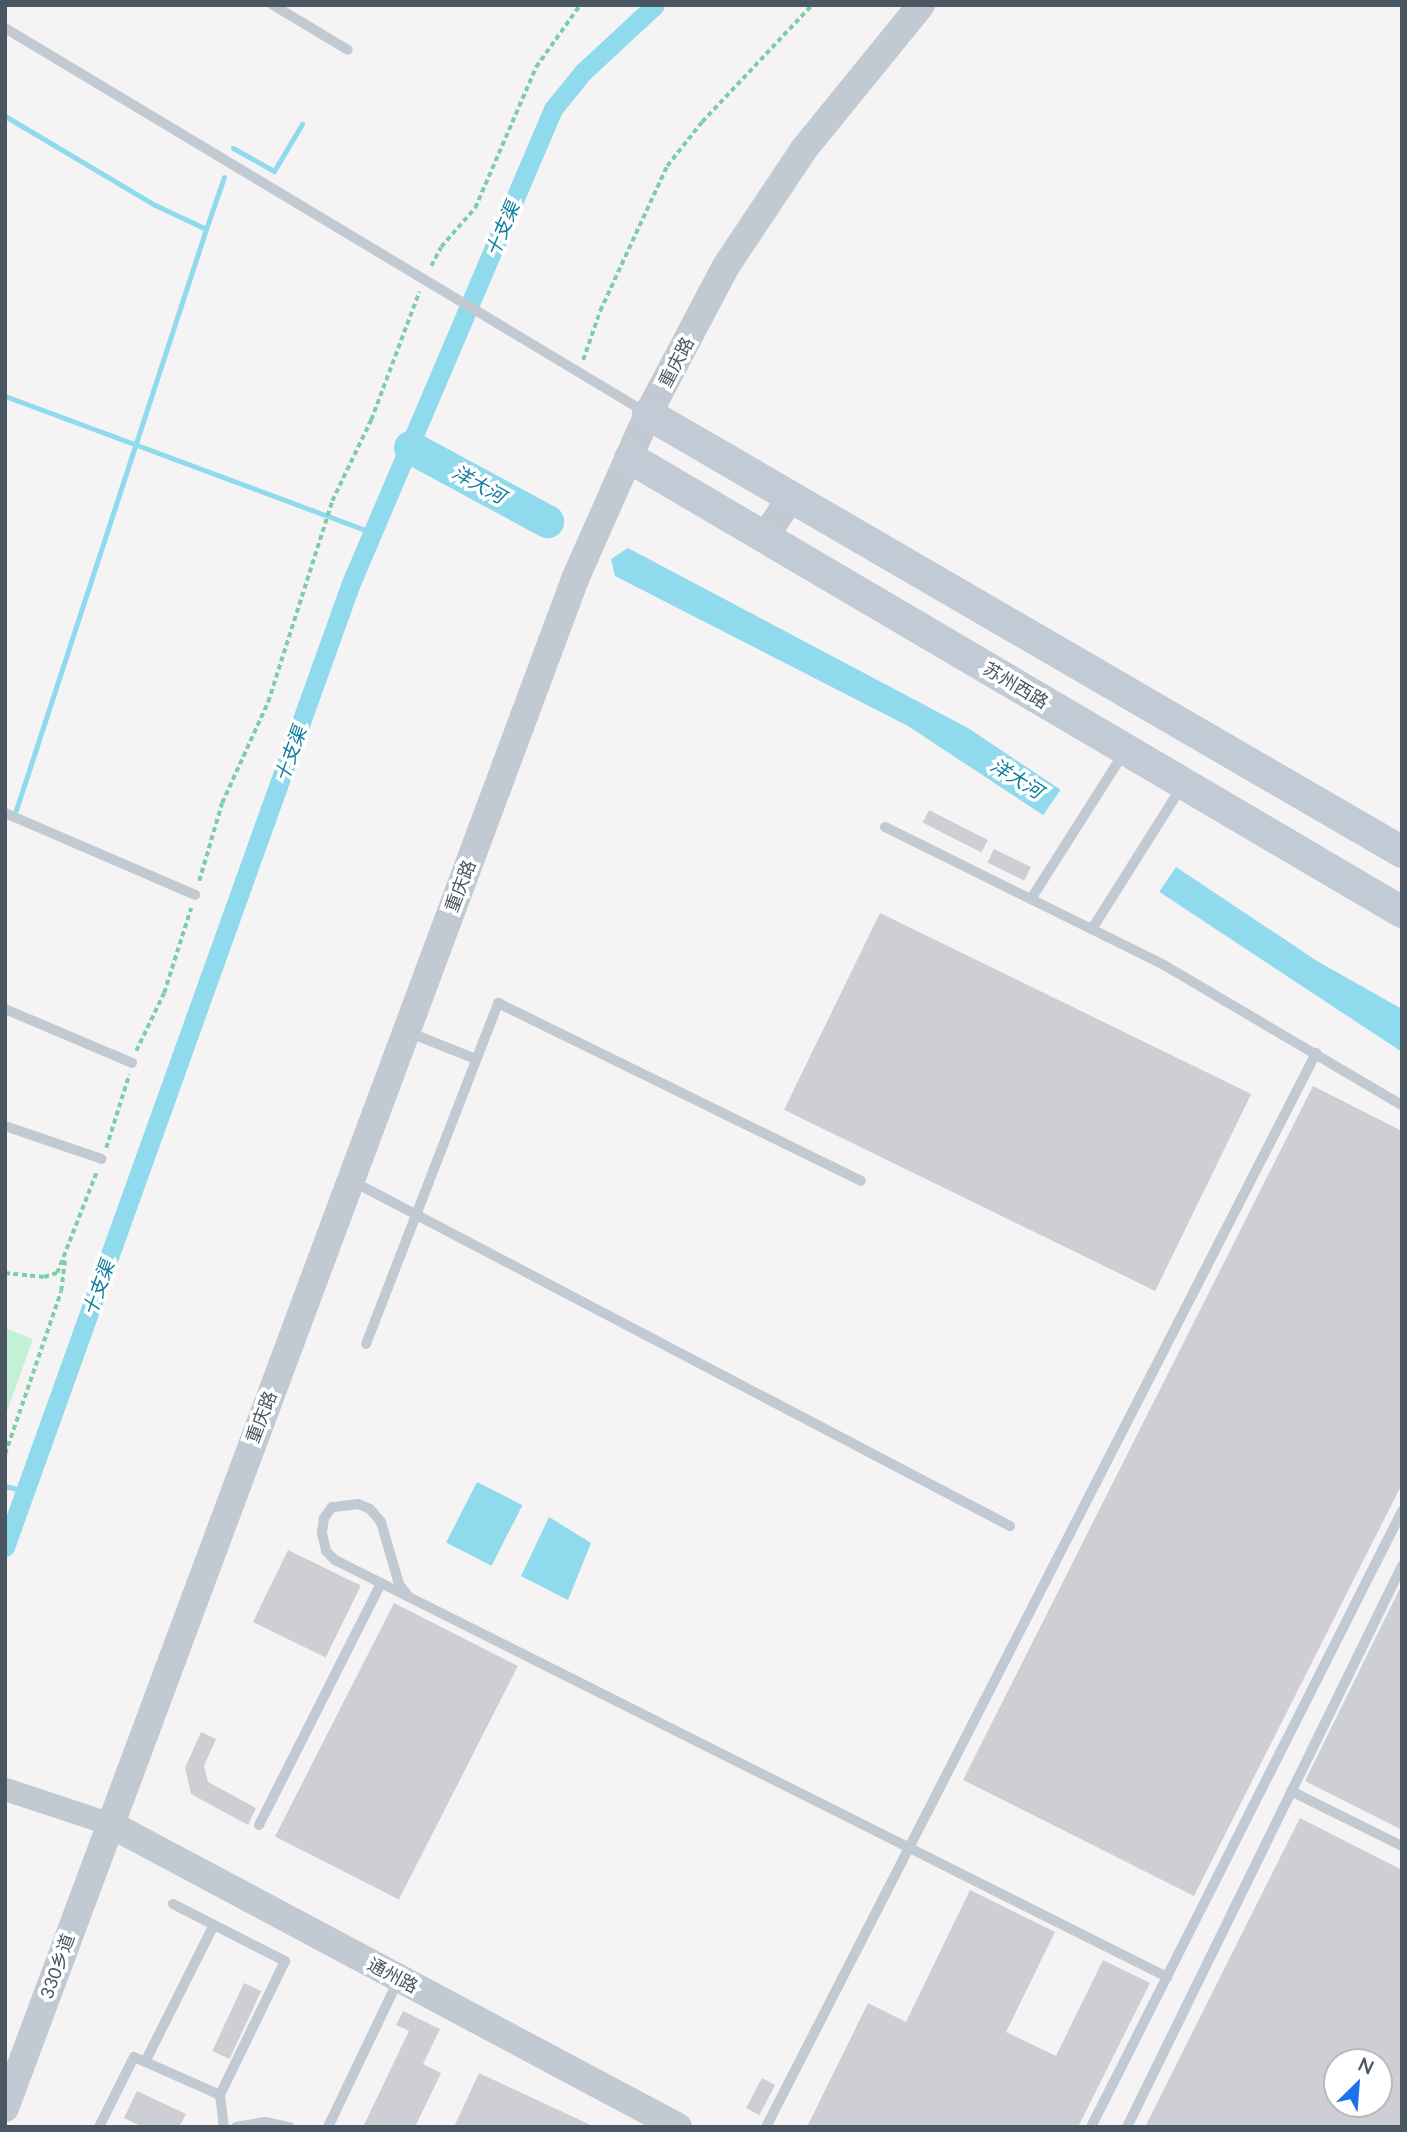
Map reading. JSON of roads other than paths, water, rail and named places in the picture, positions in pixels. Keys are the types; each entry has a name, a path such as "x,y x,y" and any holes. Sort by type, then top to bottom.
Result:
{"main road":[{"path":"648,414 1402,852"},
{"name":"苏州西路","path":"630,458 765,537 1179,791 1402,912"}],"street":[{"name":"重庆路","path":"108,1823 575,579 648,414 726,266 804,149 921,5"},
{"path":"765,537 791,497"},
{"path":"5,1789 108,1823"},
{"name":"通州路","path":"108,1823 678,2127"},
{"name":"330乡道","path":"5,2108 108,1823"}],"lane":[{"path":"273,5 348,50"},
{"path":"5,28 648,414"},
{"path":"1031,899 1122,755"},
{"path":"1092,929 1179,791"},
{"path":"5,813 195,895"},
{"path":"885,827 1164,965 1402,1105"},
{"path":"366,1344 498,1003 861,1181"},
{"path":"5,1009 132,1063"},
{"path":"405,1031 476,1059"},
{"path":"766,2127 912,1849 1316,1053"},
{"path":"5,1126 102,1159"},
{"path":"349,1180 1010,1526"},
{"path":"409,1597 399,1584 381,1522 370,1508 358,1504 332,1507 324,1518 326,1551 381,1583 1167,1977"},
{"path":"1091,2127 1402,1511"},
{"path":"1127,2127 1402,1566"},
{"path":"259,1825 381,1583"},
{"path":"1291,1791 1402,1846"},
{"path":"173,1903 285,1961 220,2095 224,2127"},
{"path":"145,2062 214,1924"},
{"path":"328,2127 399,1978"},
{"path":"99,2127 134,2057 220,2095"},
{"path":"236,2127 265,2122 289,2127"}],"water":[{"path":"628,548 968,728 1317,961 1402,1009 1402,1052 908,726 615,576 611,559"},
{"path":"477,1482 522,1505 492,1566 446,1543"},
{"path":"549,1517 591,1543 568,1600 521,1576"}],"waterway":[{"name":"十支渠","path":"5,1547 351,583 553,109 583,72 655,5"},
{"path":"5,116 155,205 206,229 224,177"},
{"path":"233,148 274,171 302,124"},
{"path":"16,810 206,229"},
{"path":"5,396 373,533"},
{"name":"洋大河","path":"410,447 547,521"},
{"path":"5,1486 25,1491"}]}
